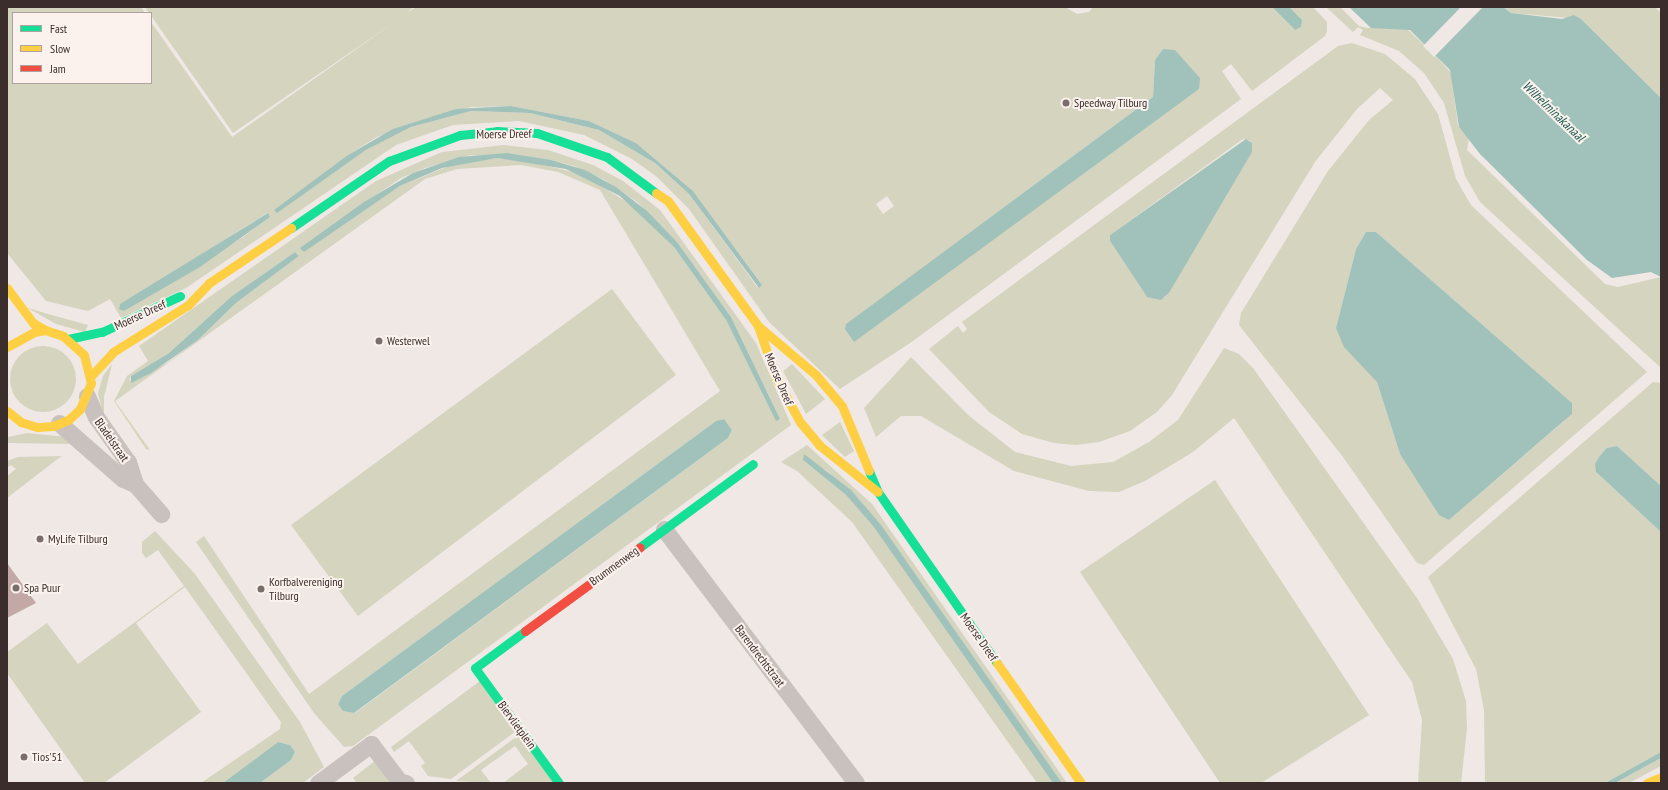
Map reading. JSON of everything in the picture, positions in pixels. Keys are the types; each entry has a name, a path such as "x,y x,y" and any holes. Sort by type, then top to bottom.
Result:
{"street":[{"name":"Moerse Dreef","path":"90,377 113,352 188,305 209,283 389,161 460,135 497,131 536,133 607,157 668,201 758,326 816,375 842,406 878,492 1081,783"},
{"name":"Moerse Dreef","path":"68,339 102,332 200,284 209,283"},
{"path":"7,288 33,322 44,330 68,339 84,355 90,377 87,396 80,409 59,423 29,424 11,430"},
{"name":"Moerse Dreef","path":"758,326 776,378 800,422 818,445 878,492"},
{"path":"7,347 20,337 44,330"},
{"name":"Bladelstraat","path":"87,396 96,417 128,462 135,484 161,514"},
{"path":"7,411 29,424"},
{"name":"Bladelstraat","path":"59,423 124,479 135,484"},
{"name":"Brummenweg","path":"475,668 753,464"},
{"name":"Barendrechtstraat","path":"664,528 856,783"},
{"name":"Biervlietplein","path":"475,668 559,783"},
{"path":"318,783 372,744 400,782 406,783"},
{"path":"1647,783 1661,776"}],"green space":[{"path":"7,7 141,7 144,12 12,12 12,84 152,84 152,23 232,137 396,21 233,133 152,17 152,12 148,12 145,7 413,7 407,13 416,7 1065,7 1077,14 1089,12 1093,7 1272,7 1294,29 1301,27 1289,7 1313,7 1327,22 1327,31 1325,36 1252,91 1231,64 1222,71 1241,99 913,341 840,389 769,322 689,209 657,177 632,159 584,135 519,121 453,125 396,145 186,288 121,318 110,299 88,311 46,301 7,253","holes":["1163,49 1199,89 846,324 1153,97 1155,60","511,106 589,121 636,143 693,191 762,285 758,288 689,194 655,163 599,130 530,113 471,111 411,127 366,150 276,213 348,155 377,137 471,107","887,196 894,206 883,214 876,204","267,213 270,217 243,237 124,311 119,306"]},
{"path":"1326,7 1340,7 1359,26 1367,28 1406,28 1434,54 1451,73 1458,126 1469,138 1467,150 1605,284 1618,287 1661,277 1661,368 1480,202 1465,176 1444,103 1424,73 1399,51 1360,35 1363,30 1358,27 1353,32"},
{"path":"1503,7 1655,7 1661,13 1661,98 1581,19 1511,13"},
{"path":"1352,43 1385,54 1415,79 1438,114 1456,179 1471,205 1647,372 1424,565 1417,563 1343,457 1239,325 1241,313 1328,171 1369,120 1393,100 1380,88 1357,109 1315,162 1172,395 1157,412 1130,431 1099,442 1076,445 1054,443 1022,434 989,412 929,349 958,326 963,333 967,329 962,322 1338,46","holes":["1243,139 1251,141 1169,293 1164,298 1147,297 1110,241 1110,235","1366,232 1376,232 1572,403 1572,414 1449,520 1400,454 1377,382 1336,328 1356,249"]},
{"path":"504,145 548,150 593,165 623,181 660,210 756,343 791,425 353,746 344,747 314,713 196,542 204,536 309,694 720,391 600,190 558,172 521,165 457,169 425,179 115,401 150,450 146,449 114,401 127,376 148,361 139,346 376,181 442,152","holes":["471,155 551,160 574,166 605,180 637,202 677,242 731,317 780,419 776,420 726,320 674,247 632,205 581,174 523,160 497,158 456,163 400,186 338,228 335,223 401,178 425,168","295,252 299,256 236,303 198,340 167,363 129,381 131,376 169,353 232,296","724,419 732,430 728,438 355,713 343,711 338,704 342,696 716,421"]},
{"path":"612,289 676,375 358,616 291,525"},
{"path":"28,308 88,325 85,332 56,324"},
{"path":"37,346 49,346 61,351 71,361 76,373 74,392 61,407 49,412 37,412 25,407 15,397 10,385 10,373 15,361 25,351"},
{"path":"1224,348 1239,354 1253,368 1417,598 1453,659 1466,701 1467,729 1461,783 1418,783 1422,720 1412,682 1234,418 1193,452 1145,481 1119,492 1089,491 1014,471 921,416 901,416 876,437 864,408 911,357 968,415 1015,452 1071,466 1113,462 1149,442 1178,420"},
{"path":"112,364 104,397 104,419 98,393 103,376"},
{"path":"792,364 825,399 806,414 783,371"},
{"path":"1653,382 1661,383 1661,486 1617,446 1608,448 1596,472 1661,532 1661,752 1605,783 1485,783 1484,710 1476,669 1428,577"},
{"path":"840,422 854,451 845,457 822,435"},
{"path":"27,433 67,437 76,444 7,443 8,437"},
{"path":"807,445 872,504 1067,783 1062,783 909,565 859,499 826,470 804,461 846,495 873,526 1053,783 1037,783 852,522 797,471 781,462"},
{"path":"62,456 7,498 7,476 16,469 11,465 7,468 7,461 18,457"},
{"path":"1215,480 1369,715 1261,783 1220,783 1080,572"},
{"path":"155,531 195,574 300,722 324,767 303,783 260,783 291,760 295,752 290,745 278,742 223,783 201,783 280,729 281,722 185,587 136,623 201,712 104,783 85,783 7,673 7,652 47,623 78,664 184,586 158,550 146,558 142,553 142,542"},
{"path":"480,681 516,731 451,779 428,776 421,766 425,763 409,741 394,752 391,747"},
{"path":"519,735 555,783 503,783 528,764 515,746 481,770 491,783 456,781"},
{"path":"1661,758 1661,766 1629,783 1615,783"},
{"path":"375,761 390,783 357,783 353,778"}],"water":[{"path":"1272,7 1289,7 1302,20 1301,27 1295,30"},
{"name":"Wilhelminakanaal","path":"1349,7 1503,7 1511,13 1562,19 1574,15 1581,19 1661,98 1661,277 1651,272 1612,278 1587,260 1480,154 1459,127 1450,70 1410,30 1371,28"},
{"path":"1163,49 1175,50 1200,78 1199,89 854,342 845,329 846,324 1153,97 1155,60"},
{"path":"511,106 589,121 636,143 693,191 762,285 759,288 689,194 655,163 599,130 530,113 471,111 411,127 366,150 277,213 274,210 348,155 393,129 456,109"},
{"path":"1246,139 1252,143 1252,152 1169,293 1161,300 1147,297 1110,241 1110,235"},
{"path":"507,153 551,160 585,170 616,187 647,211 677,242 731,317 780,419 776,421 726,320 674,247 620,196 566,169 497,158 442,168 400,186 304,252 300,248 364,202 413,173 459,157"},
{"path":"268,213 270,217 200,267 124,311 119,309 120,304"},
{"path":"1366,232 1376,232 1572,403 1572,414 1449,520 1439,515 1400,454 1377,382 1344,347 1336,328 1356,249"},
{"path":"295,252 299,256 236,303 198,340 151,373 131,383 131,376 169,353 232,296"},
{"path":"724,419 732,430 728,438 354,713 343,711 338,704 342,696 716,421"},
{"path":"1617,446 1661,486 1661,532 1596,472 1595,464 1599,457 1607,448"},
{"path":"804,454 851,490 881,525 1062,783 1053,783 873,526 846,495 803,460"},
{"path":"278,742 290,745 295,752 291,760 260,783 223,783"},
{"path":"1661,752 1661,758 1615,783 1605,783"}],"pier":[{"path":"1461,7 1483,7 1434,57 1423,46"}],"building":[{"name":"Spa Puur","path":"7,563 36,603 7,618"}],"traffic: fast":[{"path":"291,228 389,161 460,135 497,131 537,133 607,157 656,193"},
{"path":"68,339 102,332 180,296"},
{"path":"640,547 753,464"},
{"path":"869,471 878,492 997,663"},
{"path":"525,631 475,668 559,783"}],"traffic: slow":[{"path":"656,193 668,201 758,326 776,378 800,422 819,445 878,492"},
{"path":"90,377 113,352 188,305 209,283 291,228"},
{"path":"7,288 33,323 45,330"},
{"path":"758,326 816,375 842,406 869,471"},
{"path":"7,347 34,332 45,330 63,336 84,355 91,383 80,409 68,420 53,426 37,427 21,422 7,411"},
{"path":"997,663 1081,783"},
{"path":"1647,783 1661,777"}],"traffic: jam":[{"path":"525,631 640,547"}],"place":[{"name":"Speedway Tilburg","path":"1066,103"},
{"name":"Westerwel","path":"379,341"},
{"name":"MyLife Tilburg","path":"40,539"},
{"name":"Spa Puur","path":"16,588"},
{"name":"Korfbalvereniging Tilburg","path":"261,589"},
{"name":"Tios'51","path":"24,757"}]}
